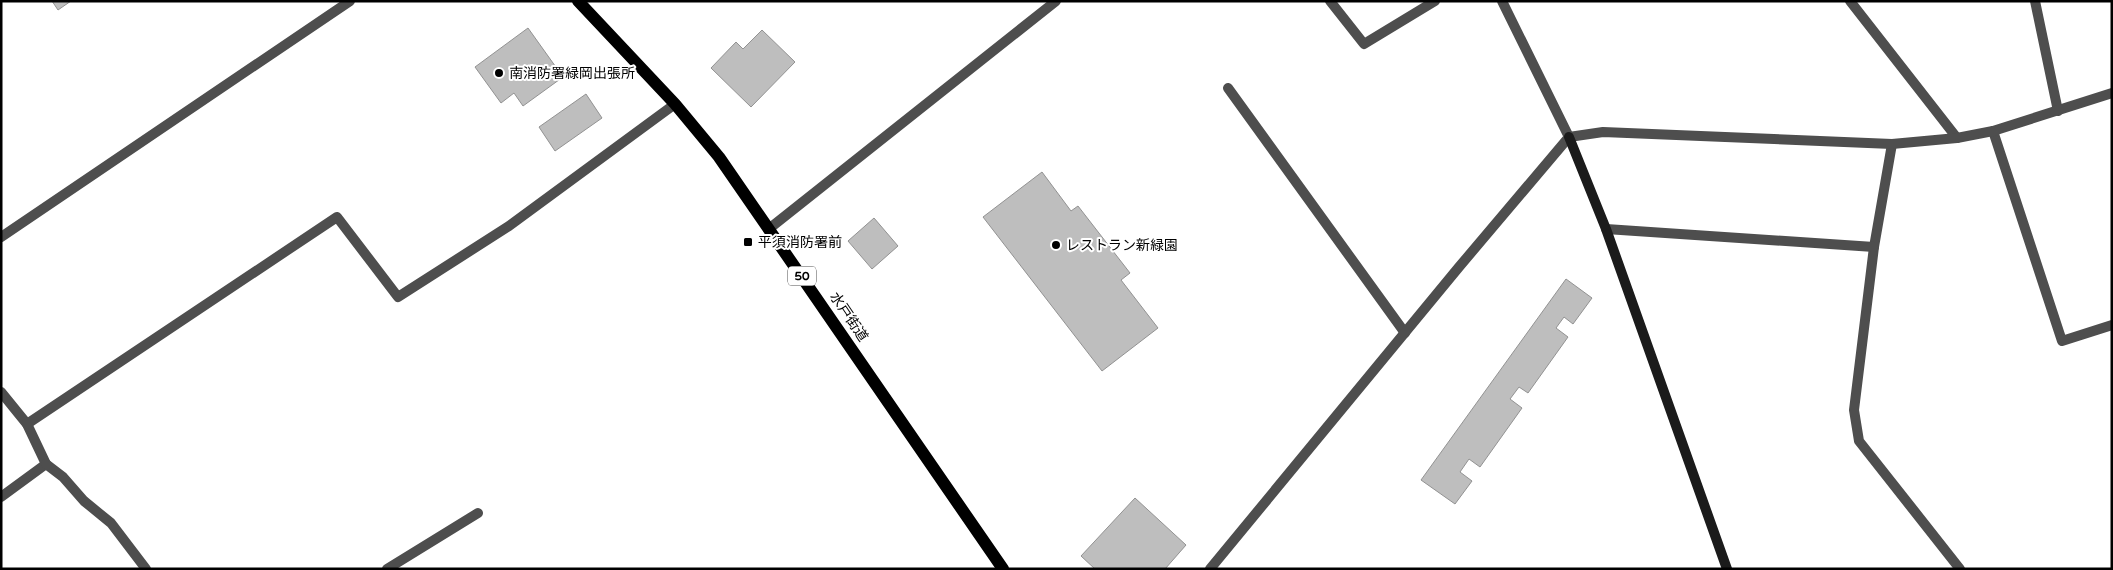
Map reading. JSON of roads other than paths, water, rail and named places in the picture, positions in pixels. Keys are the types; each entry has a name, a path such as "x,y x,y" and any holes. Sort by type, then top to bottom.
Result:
{"main road":[{"name":"水戸街道","path":"578,1 675,104 719,157 770,228 1003,569"}],"street":[{"path":"1,237 350,1"},
{"path":"770,228 1056,1"},
{"path":"1330,1 1364,44 1435,1"},
{"path":"1502,1 1569,137 1606,229 1727,569"},
{"path":"1850,1 1957,138"},
{"path":"2035,1 2058,111"},
{"path":"1228,88 1405,333"},
{"path":"1210,569 1569,137 1603,132 1892,144 1957,138 1992,131 2112,93"},
{"path":"27,424 337,217 398,297 509,226 675,104"},
{"path":"1992,131 2062,341 2112,325"},
{"path":"1892,144 1874,247 1854,410 1859,441 1960,569"},
{"path":"1606,229 1874,247"},
{"path":"1,392 27,424 46,464 63,477 84,501 111,523 146,569"},
{"path":"1,497 46,464"},
{"path":"387,569 478,513"}],"place":[{"name":"南消防署緑岡出張所","path":"499,73"},
{"name":"平須消防署前","path":"748,242"},
{"name":"レストラン新緑園","path":"1056,245"}]}
